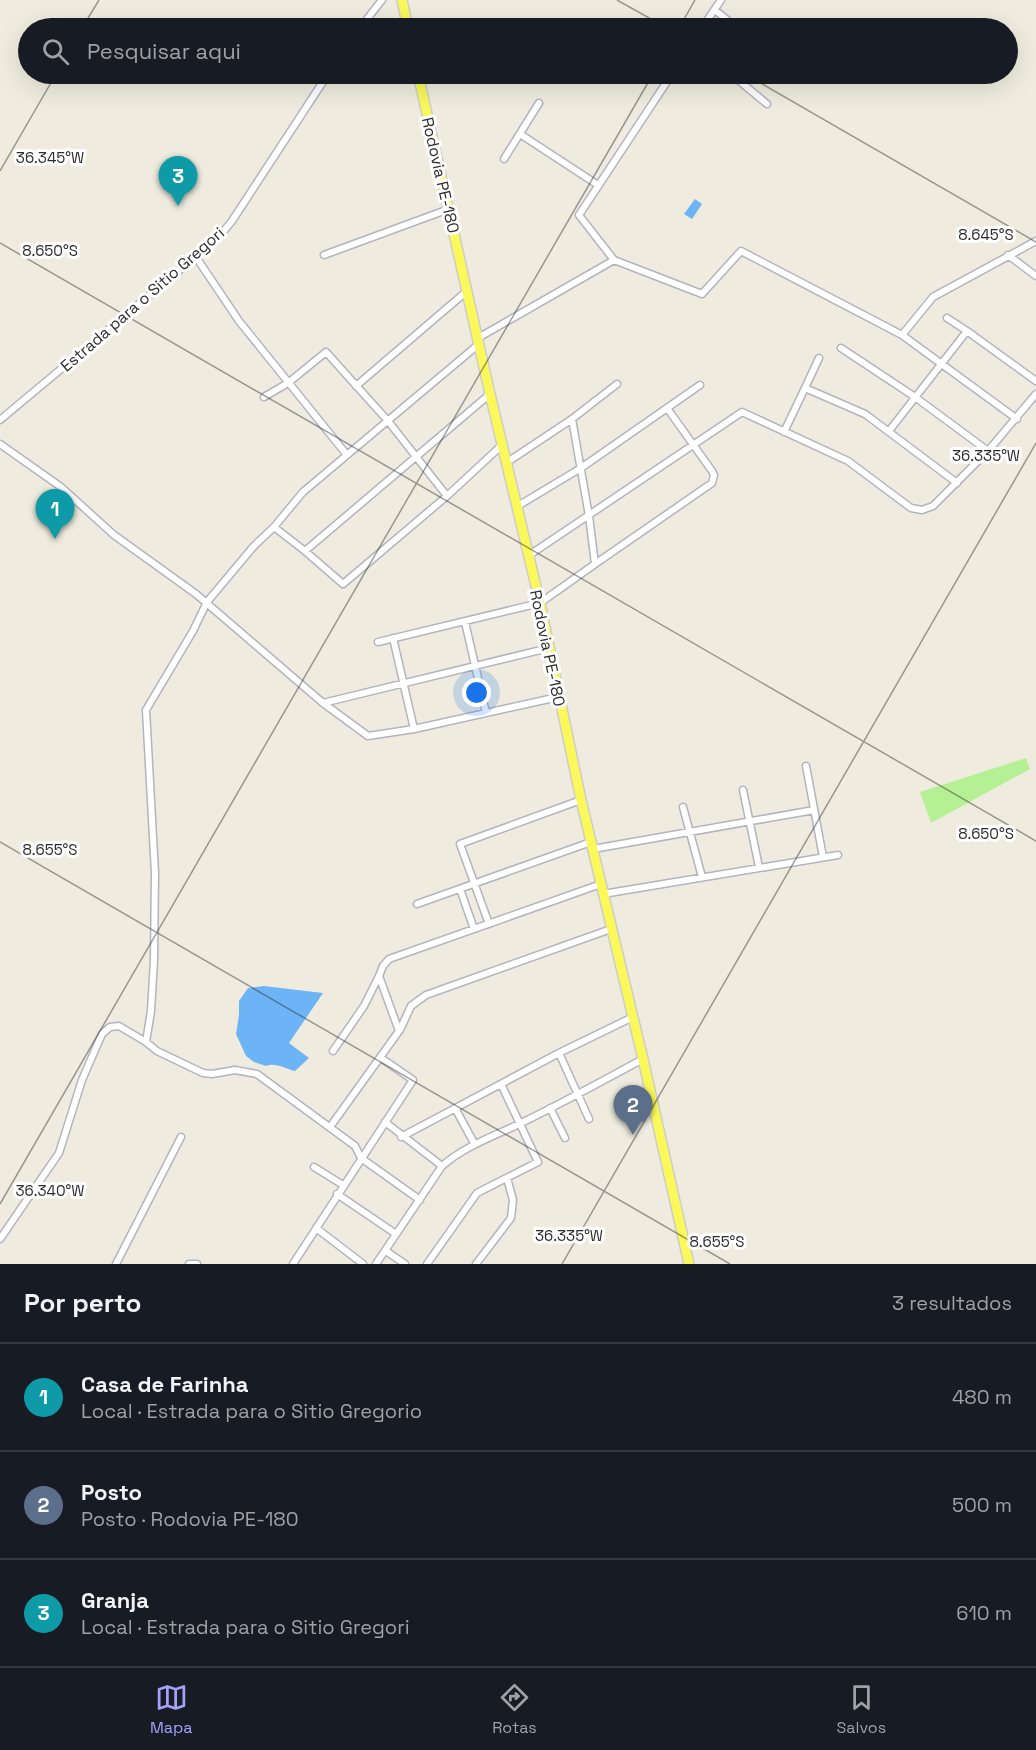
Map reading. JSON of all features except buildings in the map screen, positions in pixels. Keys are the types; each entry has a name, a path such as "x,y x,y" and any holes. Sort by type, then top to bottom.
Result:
{"main road":[{"path":"402,0 406,18"},
{"name":"Rodovia PE-180","path":"420,84 516,507 540,603 581,800 689,1264"}],"street":[{"path":"368,18 382,0"},
{"path":"709,18 721,0"},
{"path":"715,10 725,18"},
{"name":"Estrada para o Sitio Gregori","path":"0,420 218,238 232,221 321,84"},
{"path":"665,84 579,215 614,260 702,294 741,251 902,335 1017,419"},
{"path":"743,84 767,104"},
{"path":"504,159 539,103"},
{"path":"520,134 598,185"},
{"path":"324,255 449,209"},
{"path":"902,335 933,297 1036,241"},
{"path":"1008,255 1036,276"},
{"path":"196,257 238,321 347,455"},
{"path":"146,1042 153,971 155,858 146,710 193,631 207,602 303,492 478,341 614,260"},
{"path":"356,386 467,291"},
{"path":"947,318 1036,381"},
{"path":"890,431 967,331"},
{"path":"841,348 915,397 988,451"},
{"path":"264,397 288,383 326,352 388,421 447,496"},
{"path":"784,432 819,358"},
{"path":"506,463 572,419 617,384"},
{"path":"516,507 581,468 700,386"},
{"path":"805,388 865,414 957,483"},
{"path":"305,551 490,394"},
{"path":"528,556 742,412 848,461 908,506 925,510 933,506 988,451 1036,394"},
{"path":"378,642 540,603 710,486 714,475 667,408"},
{"path":"572,419 595,564"},
{"path":"0,444 61,487 114,535 207,602 323,703 368,736 414,729 558,697"},
{"path":"274,527 343,584 447,496 502,445"},
{"path":"465,622 486,713"},
{"path":"393,638 414,729"},
{"path":"323,703 549,648"},
{"path":"806,766 823,857"},
{"path":"742,789 759,867"},
{"path":"489,924 460,844 581,800"},
{"path":"683,807 702,877"},
{"path":"417,904 592,845 689,832 814,810"},
{"path":"333,1051 364,1006 382,966 393,957 602,889 702,877 838,855"},
{"path":"460,889 474,929"},
{"path":"330,1127 381,1058 399,1031 411,1006 426,995 611,929"},
{"path":"379,976 399,1031"},
{"path":"401,1137 559,1053 633,1017"},
{"path":"0,1239 59,1153 82,1080 102,1034 110,1027 119,1026 157,1051 203,1073 212,1074 235,1070 257,1074 355,1146 361,1158 420,1200"},
{"path":"559,1053 589,1119"},
{"path":"294,1264 337,1194 413,1080 381,1058"},
{"path":"376,1264 442,1166 455,1155 474,1143 519,1124 643,1059"},
{"path":"427,1264 480,1190 538,1162 501,1084"},
{"path":"455,1108 474,1143"},
{"path":"550,1108 565,1138"},
{"path":"385,1122 401,1137 442,1166"},
{"path":"116,1264 181,1137"},
{"path":"314,1167 343,1185"},
{"path":"476,1264 511,1218 513,1200 507,1178"},
{"path":"337,1194 396,1234"},
{"path":"316,1228 363,1264"},
{"path":"386,1251 405,1264"},
{"path":"189,1264 196,1264"}],"green space":[{"path":"1026,758 1030,769 931,823 920,792"}],"water":[{"path":"695,199 702,204 692,219 684,214"},
{"path":"264,986 323,993 289,1043 309,1058 295,1071 277,1065 266,1066 254,1062 246,1056 236,1034 239,1001 248,988"}],"place":[{"name":"Granja","path":"178,206"},
{"name":"Casa de Farinha","path":"55,539"},
{"name":"Posto","path":"633,1135"}]}
